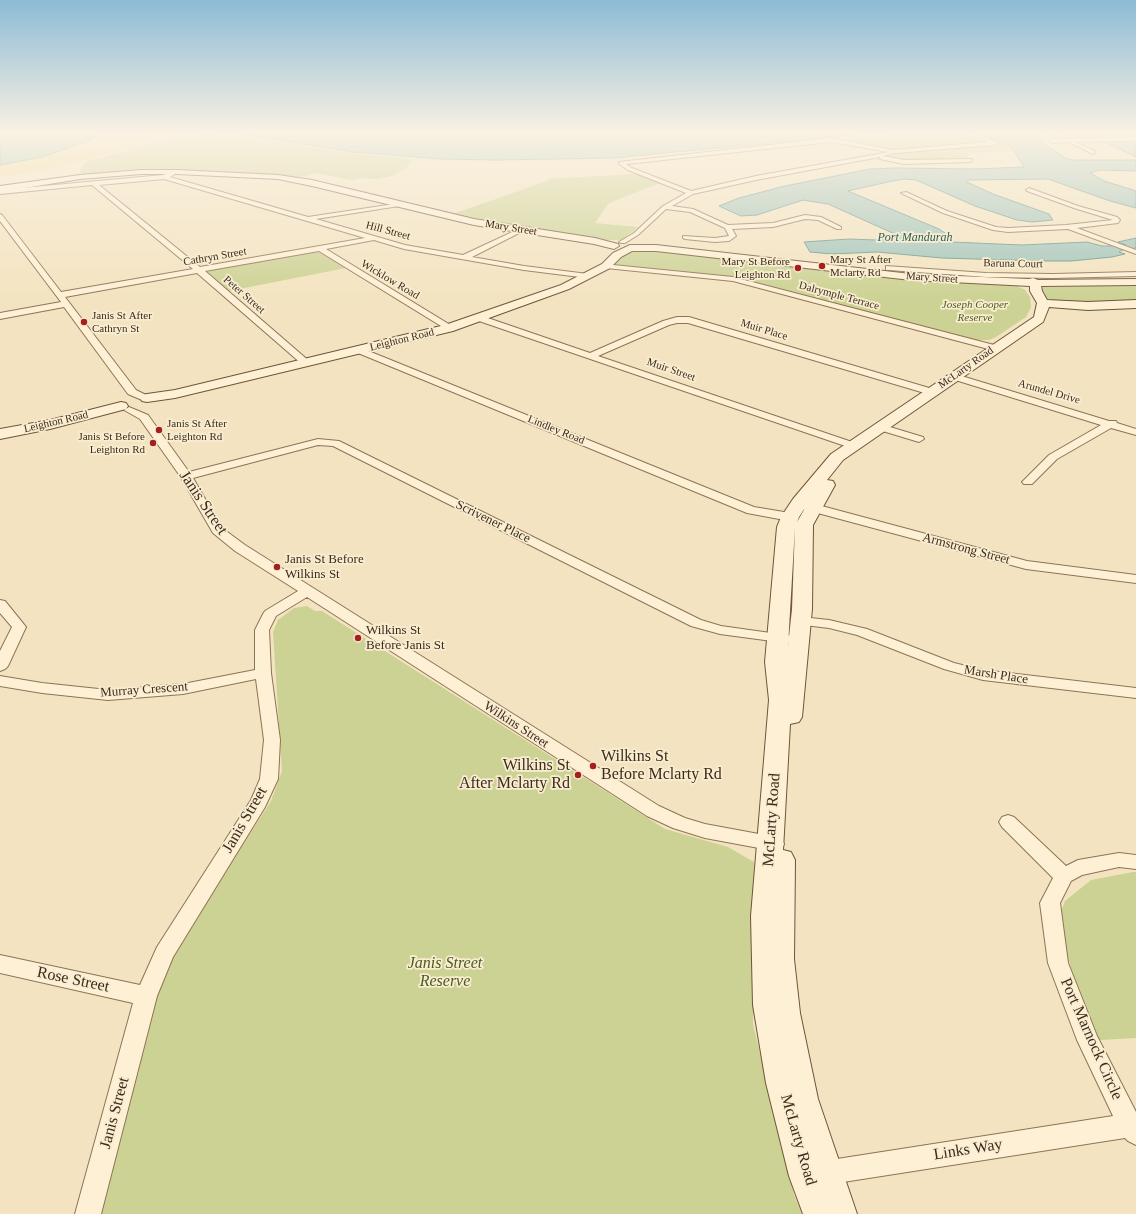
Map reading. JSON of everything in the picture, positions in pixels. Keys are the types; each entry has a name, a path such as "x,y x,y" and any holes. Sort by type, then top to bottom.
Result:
{"street":[{"name":"Mary Street","path":"0,192 45,188"},
{"name":"Peter Street","path":"99,188 199,270 306,363"},
{"name":"Hill Street","path":"210,188 308,219 404,247 588,276"},
{"name":"Mary Street","path":"330,188 474,222 521,230 626,245 856,272 911,277 993,281 1032,287 1070,283 1136,282"},
{"path":"677,188 691,193"},
{"path":"626,245 664,207 691,193 714,188"},
{"path":"904,193 945,212 995,229 1008,230 1066,227 1116,222 1117,220 1115,218 1029,190"},
{"path":"308,219 399,204"},
{"path":"664,207 691,210 727,227 773,224 805,216 819,218 839,228"},
{"name":"Janis Street","path":"0,216 60,295 135,405 186,476 217,530 224,537 306,592 270,614 262,630 263,673 272,740 269,779 258,802 164,953 146,996 88,1214"},
{"path":"685,236 715,240 729,239 733,236 727,227"},
{"path":"1066,227 1136,252"},
{"path":"465,257 521,230"},
{"name":"Cathryn Street","path":"60,295 321,249 373,238"},
{"name":"Leighton Road","path":"0,434 135,405 175,394 361,351 449,328 566,287 606,266 626,245"},
{"name":"Wicklow Road","path":"321,249 449,328"},
{"name":"Dalrymple Terrace","path":"606,266 733,279 995,348"},
{"name":"Baruna Court","path":"890,268 986,275 1053,276 1136,274"},
{"path":"1032,287 1088,306 1136,304"},
{"name":"McLarty Road","path":"821,1214 816,1174 784,1013 779,959 777,844 780,700 776,662 779,611 797,517 834,473 854,446 1039,319 1043,308 1032,287"},
{"path":"0,316 66,304"},
{"name":"Muir Street","path":"480,318 592,355 854,446"},
{"name":"Muir Place","path":"592,355 666,323 677,320 689,320 932,392"},
{"name":"Lindley Road","path":"361,351 751,510 760,516 797,517"},
{"name":"Arundel Drive","path":"954,377 1112,423 1136,432"},
{"path":"1028,482 1053,457 1112,423"},
{"path":"880,427 919,439"},
{"name":"Scrivener Place","path":"186,476 318,442 335,443 696,623 720,630 777,638 801,621"},
{"name":"McLarty Road","path":"777,844 801,621 797,517"},
{"name":"Armstrong Street","path":"797,517 1026,565 1136,579"},
{"name":"Wilkins Street","path":"306,592 653,811 679,823 705,831 777,844"},
{"path":"0,604 19,627 0,666"},
{"path":"779,611 801,621"},
{"name":"Marsh Place","path":"801,621 829,624 862,632 949,666 983,675 1136,693"},
{"name":"Murray Crescent","path":"0,681 42,688 108,695 183,689 263,673"},
{"path":"1008,822 1064,876 1078,868 1119,860 1136,862"},
{"name":"Port Marnock Circle","path":"1064,876 1050,903 1058,963 1088,1040 1133,1129"},
{"name":"Rose Street","path":"0,964 146,996"},
{"name":"Links Way","path":"816,1174 1133,1129"},
{"name":"McLarty Road","path":"816,1174 840,1214"}],"green space":[{"path":"528,188 648,188 609,203 595,223 638,227 622,240 602,240 450,215"},
{"name":"Joseph Cooper Reserve","path":"643,249 911,280 1015,285 1025,290 1030,297 1031,307 1026,317 996,337 989,340 972,340 731,277 625,266 618,265 613,262 624,252"},
{"path":"311,252 323,253 346,268 229,291 207,273 210,270"},
{"path":"1136,285 1136,303 1109,304 1049,301 1040,289 1043,287"},
{"name":"Janis Street Reserve","path":"307,606 315,611 322,611 665,829 728,847 754,862 753,1024 794,1195 802,1214 100,1214 163,972 178,945 271,801 282,771 273,632 278,620 294,608"},
{"path":"1136,872 1136,1038 1100,1040 1088,1024 1057,922 1065,901 1091,880"}],"water":[{"name":"Port Mandurah","path":"779,188 863,188 848,191 939,229 948,235 952,242 1022,245 1087,242 1102,246 1114,246 1126,245 1118,242 1136,238 1136,248 1122,250 1119,252 1125,254 1112,257 1071,261 942,258 877,252 832,254 810,252 804,242 849,239 876,240 891,238 897,235 828,204 803,200 757,215 741,216 719,206 739,198"},
{"name":"Port Mandurah","path":"933,188 979,188 1049,214 1053,220 1032,222 1017,220 975,206"},
{"name":"Port Mandurah","path":"1072,188 1125,188 1136,191 1136,208 1110,201"}],"place":[{"name":"Mary St After Mclarty Rd","path":"822,266"},
{"name":"Mary St Before Leighton Rd","path":"798,268"},
{"name":"Janis St After Cathryn St","path":"84,322"},
{"name":"Janis St After Leighton Rd","path":"159,430"},
{"name":"Janis St Before Leighton Rd","path":"153,443"},
{"name":"Janis St Before Wilkins St","path":"277,567"},
{"name":"Wilkins St Before Janis St","path":"358,638"},
{"name":"Wilkins St Before Mclarty Rd","path":"593,766"},
{"name":"Wilkins St After Mclarty Rd","path":"578,775"}]}
